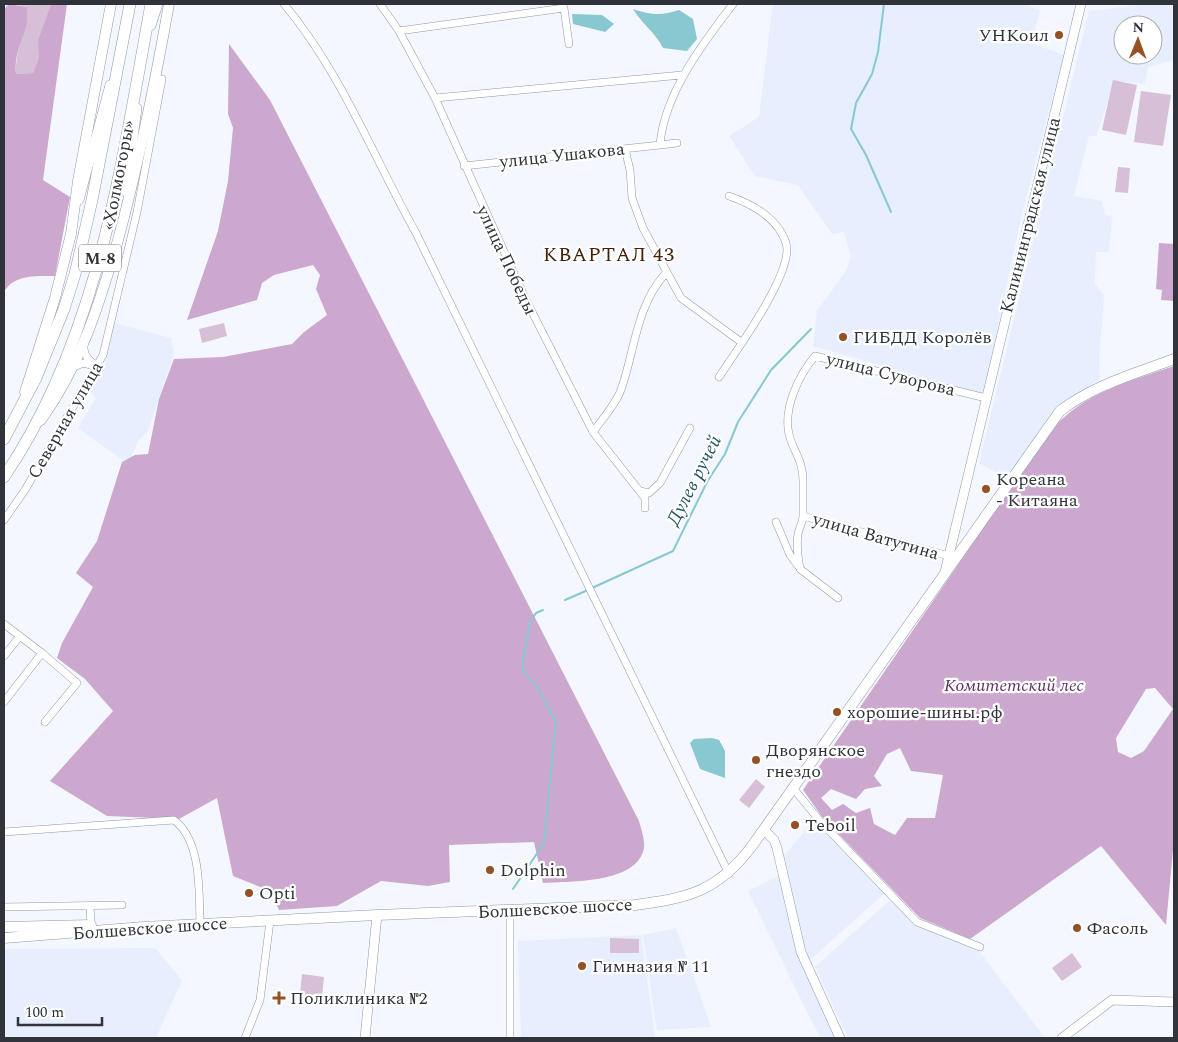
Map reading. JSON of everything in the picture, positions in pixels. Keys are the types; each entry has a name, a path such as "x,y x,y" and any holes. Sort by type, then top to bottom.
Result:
{"highway":[{"name":"«Холмогоры»","path":"4,439 36,378 57,328 75,274 130,4"},
{"name":"«Холмогоры»","path":"4,477 26,442 60,378 93,284 104,242 152,4"}],"main road":[{"path":"18,414 55,298 72,234 78,181 111,4"},
{"path":"26,442 50,409 72,368 103,294 137,168 168,7"},
{"name":"Болшевское шоссе","path":"4,938 144,927 377,915 635,906 668,901 699,891 728,874 764,830 1060,411 1077,398 1100,386 1174,359"},
{"path":"4,927 90,925 144,927"}],"street":[{"path":"122,45 125,4"},
{"path":"118,239 133,150 141,58 159,4"},
{"path":"284,4 309,34 352,108 416,233 728,874"},
{"name":"улица Победы","path":"380,4 399,30 435,98 525,298 593,432 645,498 645,508"},
{"path":"660,144 661,130 682,75 733,4"},
{"name":"Калининградская улица","path":"945,572 1081,4"},
{"path":"399,30 564,8 569,44"},
{"path":"72,234 93,143 120,59"},
{"path":"435,98 682,75"},
{"name":"Северная улица","path":"4,520 25,490 98,367 103,355 128,256 162,79"},
{"name":"улица Ушакова","path":"464,166 677,143"},
{"path":"625,149 630,170 632,198 643,228 681,298 741,342"},
{"path":"719,377 760,316 786,263 787,244 778,226 760,211 729,196"},
{"path":"593,432 622,389 646,301 654,285 666,273"},
{"path":"84,343 87,359 98,367"},
{"name":"улица Суворова","path":"803,516 803,472 799,454 788,433 788,415 800,380 806,367 815,356 986,398"},
{"path":"72,368 83,363 98,367"},
{"path":"640,491 649,493 660,483 690,428"},
{"path":"800,568 797,553 798,533 803,516"},
{"name":"улица Ватутина","path":"803,516 949,556"},
{"path":"776,522 790,555 800,568 838,598"},
{"path":"954,535 960,542 970,538"},
{"path":"4,624 42,653 77,684 45,722"},
{"path":"4,656 20,636"},
{"path":"4,702 42,653"},
{"path":"793,788 820,821 917,922 980,947"},
{"path":"4,832 174,820 180,825 193,851 199,877 200,924"},
{"path":"764,830 774,840 801,952 840,1038"},
{"path":"4,908 122,905"},
{"path":"90,906 90,925"},
{"path":"510,911 510,1038"},
{"path":"365,1038 377,915"},
{"path":"244,1038 260,1000 270,921"},
{"path":"1062,1038 1112,1000 1174,1002"}],"shaded area":[{"path":"13,4 51,4 39,41 39,57 33,73 16,74 17,56 27,7"},
{"path":"773,4 1026,4 1040,11 1031,43 1064,55 1023,209 983,395 813,346 817,311 846,271 851,257 844,232 832,234 798,185 755,176 729,136 759,117"},
{"path":"1144,4 1174,4 1174,60 1163,63 1163,15 1113,15 1113,65 1155,65 1148,67 1145,84 1115,81 1096,136 1089,136 1074,196 1102,201 1105,215 1112,216 1109,252 1096,252 1095,284 1104,296 1099,359 1100,379 1056,407 1005,478 979,463 1089,11"},
{"path":"1113,80 1137,85 1126,135 1102,130"},
{"path":"1141,91 1171,95 1163,146 1134,142"},
{"path":"1118,167 1130,168 1128,193 1115,192"},
{"path":"115,323 171,338 174,353 148,431 139,440 129,462 121,459 78,428 96,398 89,390 104,369"},
{"path":"224,323 227,336 202,343 199,329"},
{"path":"756,779 765,787 749,808 739,800"},
{"path":"814,820 885,893 810,960 801,938 784,856"},
{"path":"779,876 797,954 836,1038 821,1038 748,891"},
{"path":"891,899 915,925 979,951 1045,1038 848,1038 815,967"},
{"path":"676,928 711,1027 657,1030 643,935"},
{"name":"Гимназия № 11","path":"641,935 655,1038 521,1038 518,941"},
{"path":"610,938 639,939 639,953 610,953"},
{"path":"155,948 182,980 156,1038 4,1038 4,949"},
{"path":"1072,953 1082,967 1062,981 1052,968"},
{"path":"302,974 324,977 321,1006 299,1003"}],"green space":[{"path":"9,4 27,7 27,25 17,56 16,74 33,73 39,57 38,41 51,4 67,4 43,180 70,197 55,276 26,277 8,286 4,292 4,9"},
{"path":"229,44 270,100 639,821 644,848 639,860 629,868 616,874 585,881 543,883 534,842 449,845 450,882 428,886 381,881 337,906 279,910 270,891 233,876 217,798 179,819 107,816 50,781 113,711 85,679 57,658 62,643 93,587 76,573 97,541 122,462 135,455 148,454 159,399 174,359 223,357 292,344 304,332 327,315 316,289 320,275 313,265 274,275 262,283 257,300 187,320 218,231 228,181 233,128 228,114"},
{"path":"1159,243 1174,244 1174,301 1161,300 1162,290 1156,289"},
{"name":"Комитетский лес","path":"1174,366 1174,839 1166,925 1101,846 970,939 920,918 823,818 803,790 1050,431 1064,417 1093,397 1123,383","holes":["1155,688 1173,709 1144,751 1131,758 1118,752 1116,738 1146,689","900,748 911,771 943,775 935,818 907,818 895,835 874,824 870,808 856,813 843,804 832,810 821,798 831,789 856,799 865,789 882,786 874,776 887,754"]}],"water":[{"path":"633,9 656,14 679,10 693,19 697,39 687,51 663,48"},
{"path":"572,14 602,15 614,24 605,32 573,24"},
{"path":"712,738 719,740 725,751 725,778 700,769 690,743 694,739"}],"waterway":[{"name":"Дулев ручей","path":"884,4 878,52 872,74 856,103 851,129 866,155 891,212"},
{"name":"Дулев ручей","path":"592,588 673,551 707,482 725,454 738,422 771,370 811,329"},
{"name":"Дулев ручей","path":"565,600 588,590"},
{"name":"Дулев ручей","path":"513,889 544,843 556,722 538,689 522,668 530,622 536,613 543,610"}],"place":[{"name":"УНКоил","path":"1059,35"},
{"name":"ГИБДД Королёв","path":"843,337"},
{"name":"Кореана - Китаяна","path":"986,489"},
{"name":"хорошие-шины.рф","path":"837,712"},
{"name":"Дворянское гнездо","path":"756,760"},
{"name":"Teboil","path":"795,825"},
{"name":"Dolphin","path":"490,870"},
{"name":"Opti","path":"249,893"},
{"name":"Фасоль","path":"1077,928"},
{"name":"Гимназия № 11","path":"582,966"},
{"name":"Поликлиника №2","path":"279,998"}],"district":[{"name":"КВАРТАЛ 43","path":"609,254"}]}
